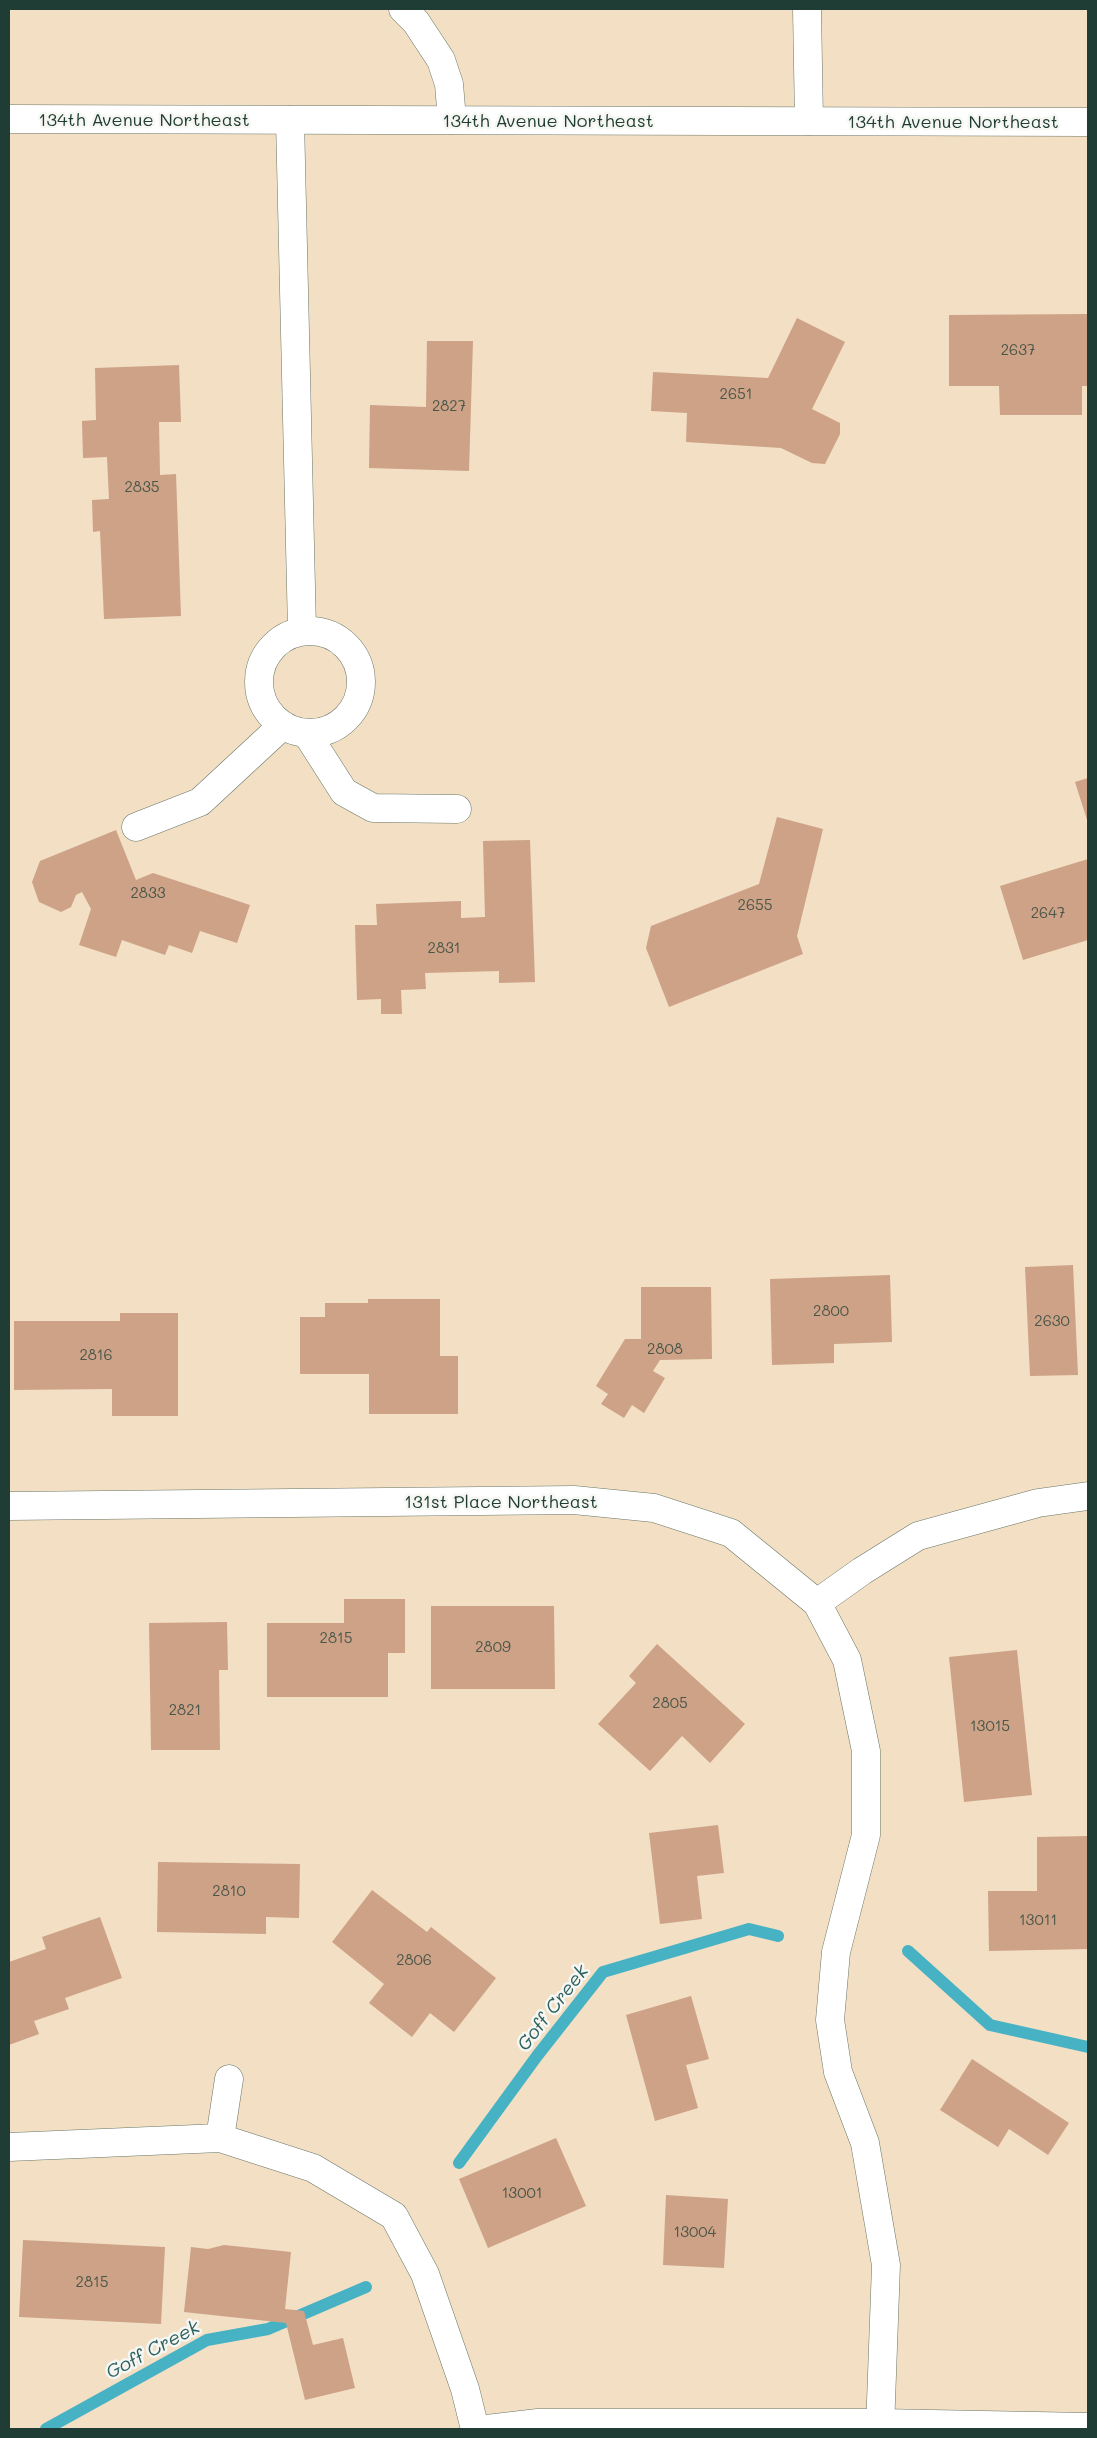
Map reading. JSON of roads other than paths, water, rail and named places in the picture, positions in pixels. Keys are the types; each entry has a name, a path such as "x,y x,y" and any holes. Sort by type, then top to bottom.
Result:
{"street":[{"path":"403,9 416,22 441,60 449,84 452,120"},
{"path":"807,9 809,121"},
{"name":"134th Avenue Northeast","path":"9,119 1088,122"},
{"path":"290,120 302,630"},
{"path":"136,827 200,802 295,729 324,732 340,724 352,712 360,696 362,679 358,662 349,647 335,636 319,630 302,630 286,636 273,646 263,660 259,676 260,693 266,708 295,729 344,792 373,808 457,809"},
{"path":"880,2426 886,2265 865,2143 838,2072 830,2020 836,1952 866,1835 866,1751 848,1660 817,1604 862,1571 918,1536 1038,1503 1088,1496"},
{"name":"131st Place Northeast","path":"9,1506 574,1500 654,1508 731,1533 817,1604"},
{"path":"220,2138 228,2078"},
{"path":"9,2148 220,2138 313,2168 394,2216 425,2274 465,2389 475,2429"},
{"path":"487,2429 538,2423 1088,2427"}],"waterway":[{"name":"Goff Creek","path":"459,2163 537,2056 603,1972 749,1929 778,1936"},
{"name":"Goff Creek","path":"908,1951 990,2025 1088,2047"},
{"name":"Goff Creek","path":"46,2429 207,2340 268,2329 366,2287"}]}
